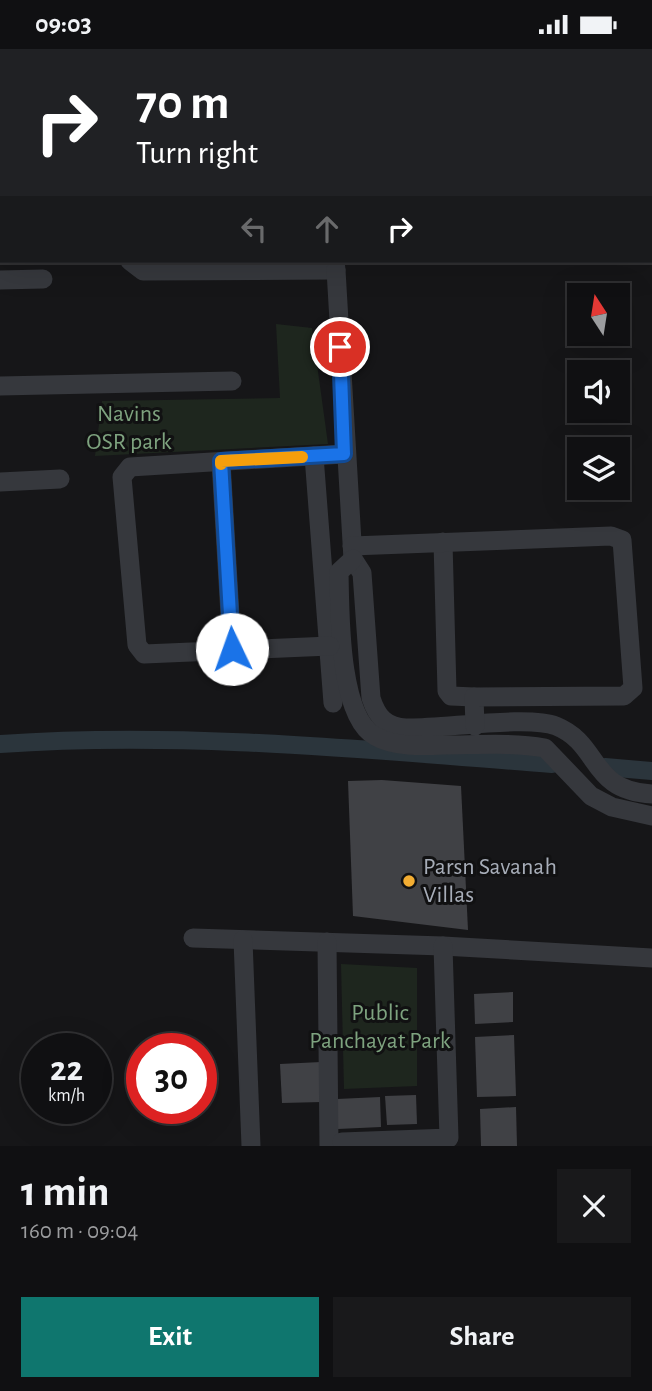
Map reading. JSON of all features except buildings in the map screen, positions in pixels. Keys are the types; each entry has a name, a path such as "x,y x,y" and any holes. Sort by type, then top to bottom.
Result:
{"street":[{"path":"133,263 143,271 336,265 344,454 353,553 362,573 366,713"},
{"path":"0,280 43,279"},
{"path":"0,386 232,381"},
{"path":"330,646 316,649 232,649 144,654 137,645 122,502 122,477 130,467 344,454"},
{"path":"314,456 333,703"},
{"path":"221,461 232,649"},
{"path":"0,482 60,479"},
{"path":"443,542 447,691 457,697 624,696 634,688 625,551 622,540 611,536 443,542 353,553 339,572 349,690 366,713 405,736 545,748 591,796 627,801 652,795"},
{"path":"342,624 364,622"},
{"path":"474,697 475,726"},
{"path":"405,736 475,726 552,725 576,739 627,801 652,816"},
{"path":"545,748 552,725"},
{"path":"193,939 443,946 652,958"},
{"path":"243,940 251,1146"},
{"path":"327,942 335,1144 449,1142 443,946"}],"green space":[{"name":"Navins OSR park","path":"276,324 312,328 328,444 95,456 102,401 280,398"},
{"name":"Public Panchayat Park","path":"341,964 417,968 417,1086 344,1089"}],"waterway":[{"path":"0,744 207,741 345,748 552,764"},
{"path":"605,767 652,771"}],"slow traffic":[{"path":"221,464 221,461 302,457"}],"place":[{"name":"Parsn Savanah Villas","path":"409,881"}],"route":[{"path":"232,649 221,461 344,454 340,347"}]}
